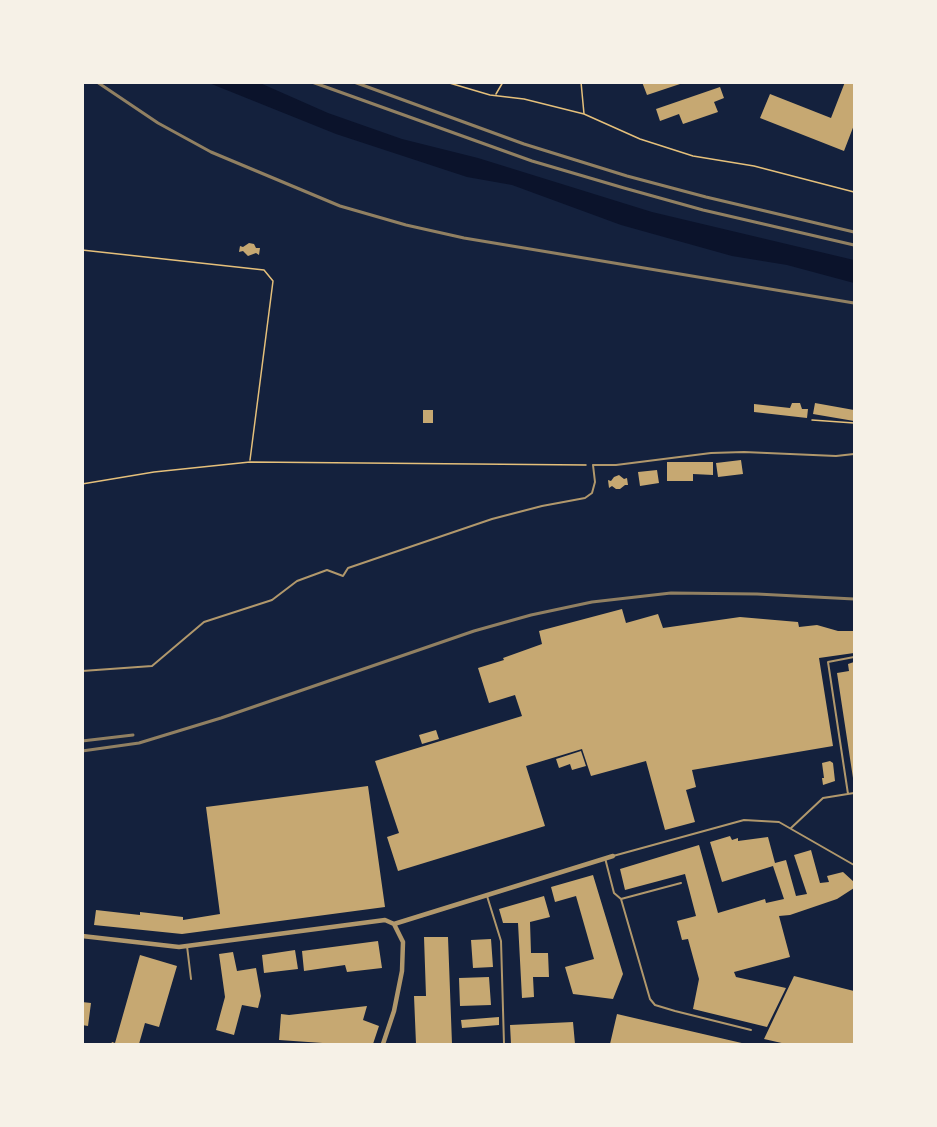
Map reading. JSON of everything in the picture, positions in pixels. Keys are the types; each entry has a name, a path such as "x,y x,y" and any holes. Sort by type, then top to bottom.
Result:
{"street":[{"path":"394,924 613,855"},
{"path":"82,936 179,947 385,920 394,924 403,942 402,970 394,1011 383,1044"}],"lane":[{"path":"82,671 152,666 204,622 272,600 297,581 327,570 343,576 348,568 492,519 585,498 592,493 595,482 592,465 616,465 711,453 836,456 855,454"},
{"path":"848,794 828,662 855,657"},
{"path":"791,828 823,798 855,793"},
{"path":"613,855 744,820 779,822 855,865"},
{"path":"605,858 614,893 621,899 650,999 656,1005 751,1030"},
{"path":"621,899 681,883"},
{"path":"487,895 501,941 504,1044"},
{"path":"187,946 191,979"}],"path":[{"path":"446,82 495,96 524,99 584,114 640,139 693,156 754,166 855,192"},
{"path":"495,96 503,82"},
{"path":"581,82 584,114"},
{"path":"82,250 264,270 273,281 250,462"},
{"path":"812,420 855,423"},
{"path":"82,484 154,472 250,462 592,465"}],"water":[{"path":"209,83 260,83 328,113 402,139 478,158 652,212 854,260 854,283 787,265 732,256 621,225 512,185 467,177 336,134"}],"building":[{"path":"642,82 683,82 683,83 647,95"},
{"path":"845,82 854,82 854,125 844,151 760,118 770,94 831,118"},
{"path":"720,87 724,98 714,102 718,112 683,124 679,114 660,121 656,109"},
{"path":"249,243 260,248 259,255 256,253 248,256 243,251 239,252 240,246 243,247"},
{"path":"792,403 800,403 802,409 808,409 807,418 754,412 754,404 790,408"},
{"path":"815,403 854,410 854,421 813,414"},
{"path":"423,410 433,410 433,423 423,423"},
{"path":"741,460 743,474 718,477 716,463"},
{"path":"667,462 713,462 713,475 693,474 693,481 667,481"},
{"path":"657,470 659,483 640,486 638,472"},
{"path":"619,475 624,479 627,478 628,485 620,489 612,486 609,488 608,480 611,481"},
{"path":"622,609 626,623 658,614 663,628 740,617 798,622 799,627 817,625 838,631 854,631 854,653 819,658 833,746 692,770 696,787 686,790 695,822 665,830 646,761 591,776 582,749 526,766 545,826 398,871 387,837 399,833 375,761 522,716 515,695 489,703 478,668 542,644 539,631"},
{"path":"854,662 853,778 837,673 849,671 848,664"},
{"path":"436,730 439,739 422,744 419,735"},
{"path":"581,751 586,766 572,770 570,764 559,768 556,759"},
{"path":"830,761 833,763 835,781 823,785 822,763"},
{"path":"368,786 385,907 182,934 94,925 96,910 140,915 140,912 183,917 183,920 220,914 206,807"},
{"path":"730,836 732,840 738,838 738,841 768,837 775,863 786,860 796,896 807,894 794,855 811,850 820,883 829,882 827,876 843,872 854,882 854,888 837,899 790,915 779,916 790,957 734,972 736,977 786,988 767,1027 693,1009 699,979 688,939 682,940 677,921 696,916 685,874 625,890 620,869 699,845 718,913 765,899 766,903 784,899 773,866 722,882 710,842"},
{"path":"593,875 623,974 613,999 573,994 565,967 594,959 576,896 555,902 551,887"},
{"path":"544,896 550,917 530,922 531,953 548,953 549,977 533,977 534,997 522,998 518,923 503,923 499,909"},
{"path":"424,937 448,937 452,1044 416,1044 414,996 426,996"},
{"path":"491,939 493,967 473,968 471,940"},
{"path":"378,941 382,968 347,972 345,965 304,971 302,951"},
{"path":"295,950 298,969 264,973 262,955"},
{"path":"233,952 237,971 256,968 261,996 258,1008 242,1005 234,1035 216,1030 225,997 219,954"},
{"path":"140,955 177,966 159,1027 145,1023 139,1044 111,1044 115,1043"},
{"path":"794,976 854,991 854,1044 786,1044 764,1039"},
{"path":"489,977 491,1005 460,1006 459,978"},
{"path":"82,1002 91,1003 88,1026 82,1025"},
{"path":"367,1006 363,1020 379,1026 373,1044 279,1040 281,1014"},
{"path":"617,1014 746,1044 610,1044"},
{"path":"499,1017 499,1025 462,1028 461,1020"},
{"path":"573,1022 575,1044 511,1044 510,1025"}],"railway":[{"path":"97,82 158,123 211,152 340,206 406,225 464,238 854,303"},
{"path":"312,82 532,161 703,210 854,245"},
{"path":"354,82 524,144 627,176 854,232"},
{"path":"82,751 139,743 221,718 474,631 531,615 592,602 671,593 757,594 854,599"},
{"path":"82,741 133,735"}]}
